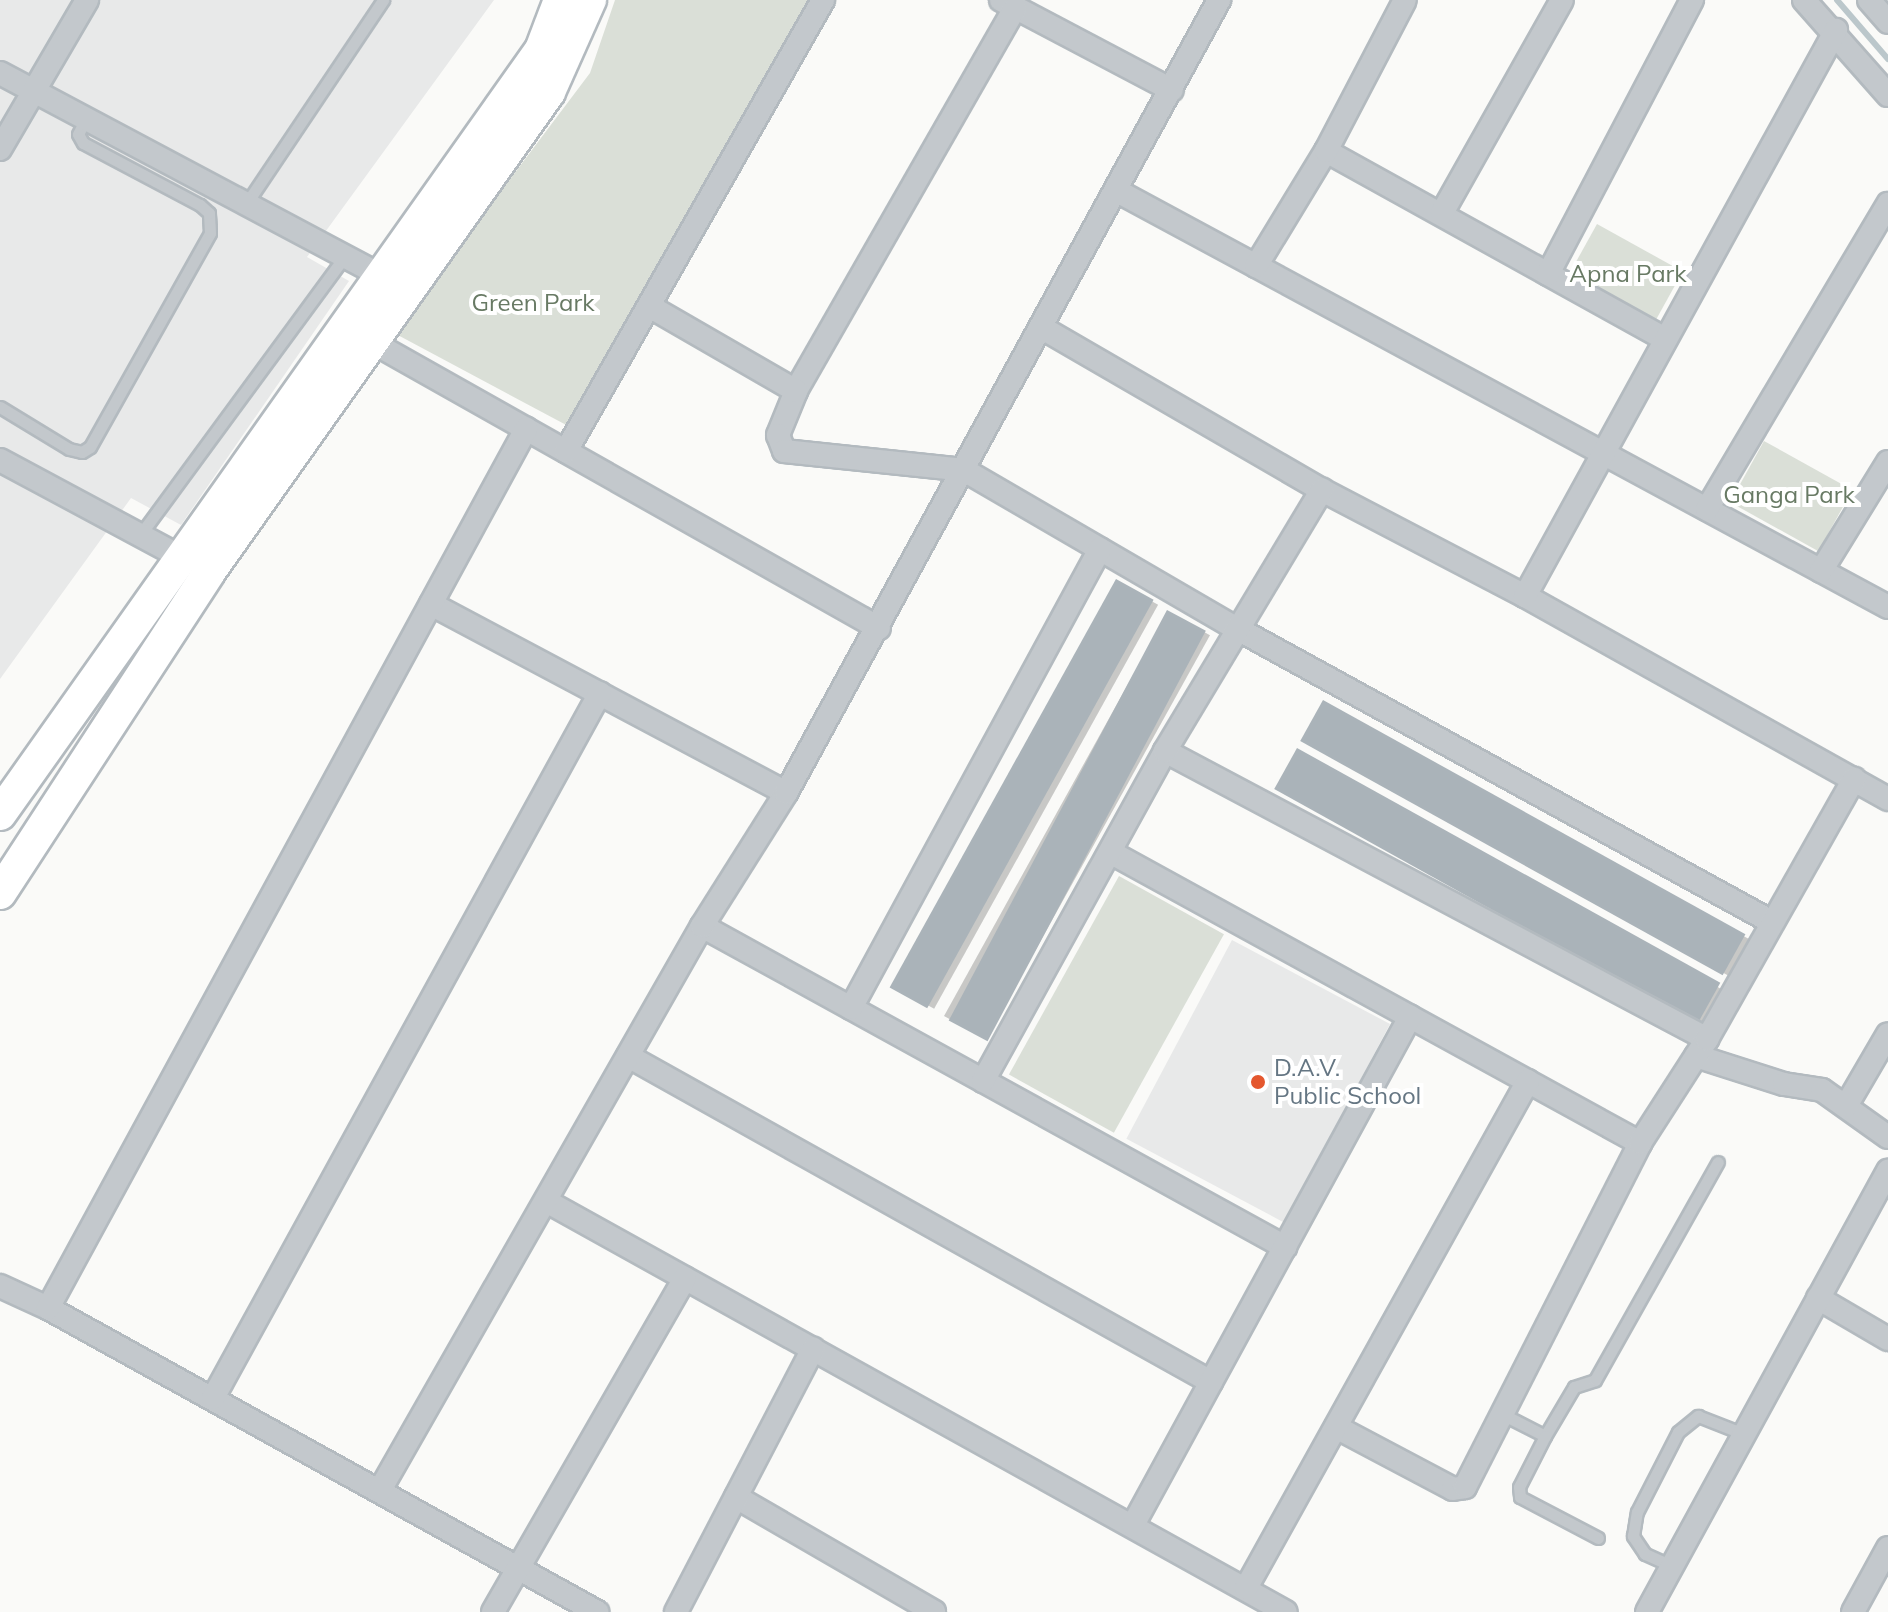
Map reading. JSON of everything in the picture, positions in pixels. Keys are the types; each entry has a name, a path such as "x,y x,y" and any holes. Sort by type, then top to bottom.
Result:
{"street":[{"path":"0,149 87,0"},
{"path":"0,893 196,565 382,276 541,50 560,0"},
{"path":"0,814 372,342 549,92 590,0"},
{"path":"566,451 823,0"},
{"path":"380,1490 702,926 786,793 879,628 1119,192 1219,0"},
{"path":"1256,266 1326,151 1405,0"},
{"path":"1442,213 1562,0"},
{"path":"1548,274 1692,0"},
{"path":"1804,0 1836,30 1888,95"},
{"path":"1869,0 1888,22"},
{"path":"1172,90 1008,4 796,391 778,435 784,451 964,470 1236,628 1772,922"},
{"path":"1525,596 1836,30"},
{"path":"0,73 382,276"},
{"path":"1326,151 1665,339"},
{"path":"1119,192 1888,607"},
{"path":"1707,509 1888,204"},
{"path":"649,306 796,391"},
{"path":"1044,329 1322,490 1525,596 1888,799"},
{"path":"372,342 879,628"},
{"path":"48,1308 526,429"},
{"path":"0,460 196,565"},
{"path":"1821,571 1888,462"},
{"path":"983,1081 1165,751 1236,628 1322,490"},
{"path":"851,1008 1100,549"},
{"path":"431,604 786,793"},
{"path":"213,1398 600,693"},
{"path":"1165,751 1702,1048 1784,1084 1822,1090 1888,1137"},
{"path":"1336,1427 1456,1490 1477,1470 1640,1143 1702,1048 1854,779"},
{"path":"1110,852 1640,1143"},
{"path":"702,926 1285,1247"},
{"path":"1133,1525 1410,1017"},
{"path":"1846,1106 1888,1034"},
{"path":"628,1056 1211,1382"},
{"path":"1246,1588 1528,1081"},
{"path":"1647,1612 1888,1171"},
{"path":"546,1201 1286,1612"},
{"path":"493,1612 685,1278"},
{"path":"0,1286 48,1308 213,1398 597,1612"},
{"path":"1818,1298 1888,1339"},
{"path":"676,1612 813,1349"},
{"path":"736,1497 934,1612"},
{"path":"1853,1612 1888,1548"}],"lane":[{"path":"246,205 383,0"},
{"path":"0,407 69,449 82,452 90,447 210,233 209,213 200,205 83,143 78,134 86,119"},
{"path":"140,535 345,256"},
{"path":"1598,1538 1520,1497 1519,1487 1574,1387 1595,1380 1718,1162"},
{"path":"1504,1415 1545,1436"},
{"path":"1672,1566 1645,1554 1633,1536 1637,1512 1678,1432 1698,1416 1744,1434"}],"shaded area":[{"path":"0,0 494,0 307,257 349,281 181,525 131,498 0,679"},
{"name":"D.A.V. Public School","path":"1232,940 1390,1024 1284,1223 1126,1139"}],"green space":[{"name":"Green Park","path":"615,0 811,0 570,427 394,333 590,73"},
{"name":"Apna Park","path":"1597,224 1683,272 1656,320 1570,273"},
{"name":"Ganga Park","path":"1764,441 1852,490 1818,551 1730,502"},
{"path":"1119,876 1224,934 1114,1133 1009,1075"}],"building":[{"path":"1116,579 1154,600 927,1008 890,987"},
{"path":"1167,610 1206,631 988,1041 949,1021"},
{"path":"1323,700 1745,934 1723,975 1300,741"},
{"path":"1297,748 1720,983 1698,1024 1274,789"}],"waterway":[{"path":"1837,0 1888,59"}],"place":[{"name":"D.A.V. Public School","path":"1258,1082"}]}
